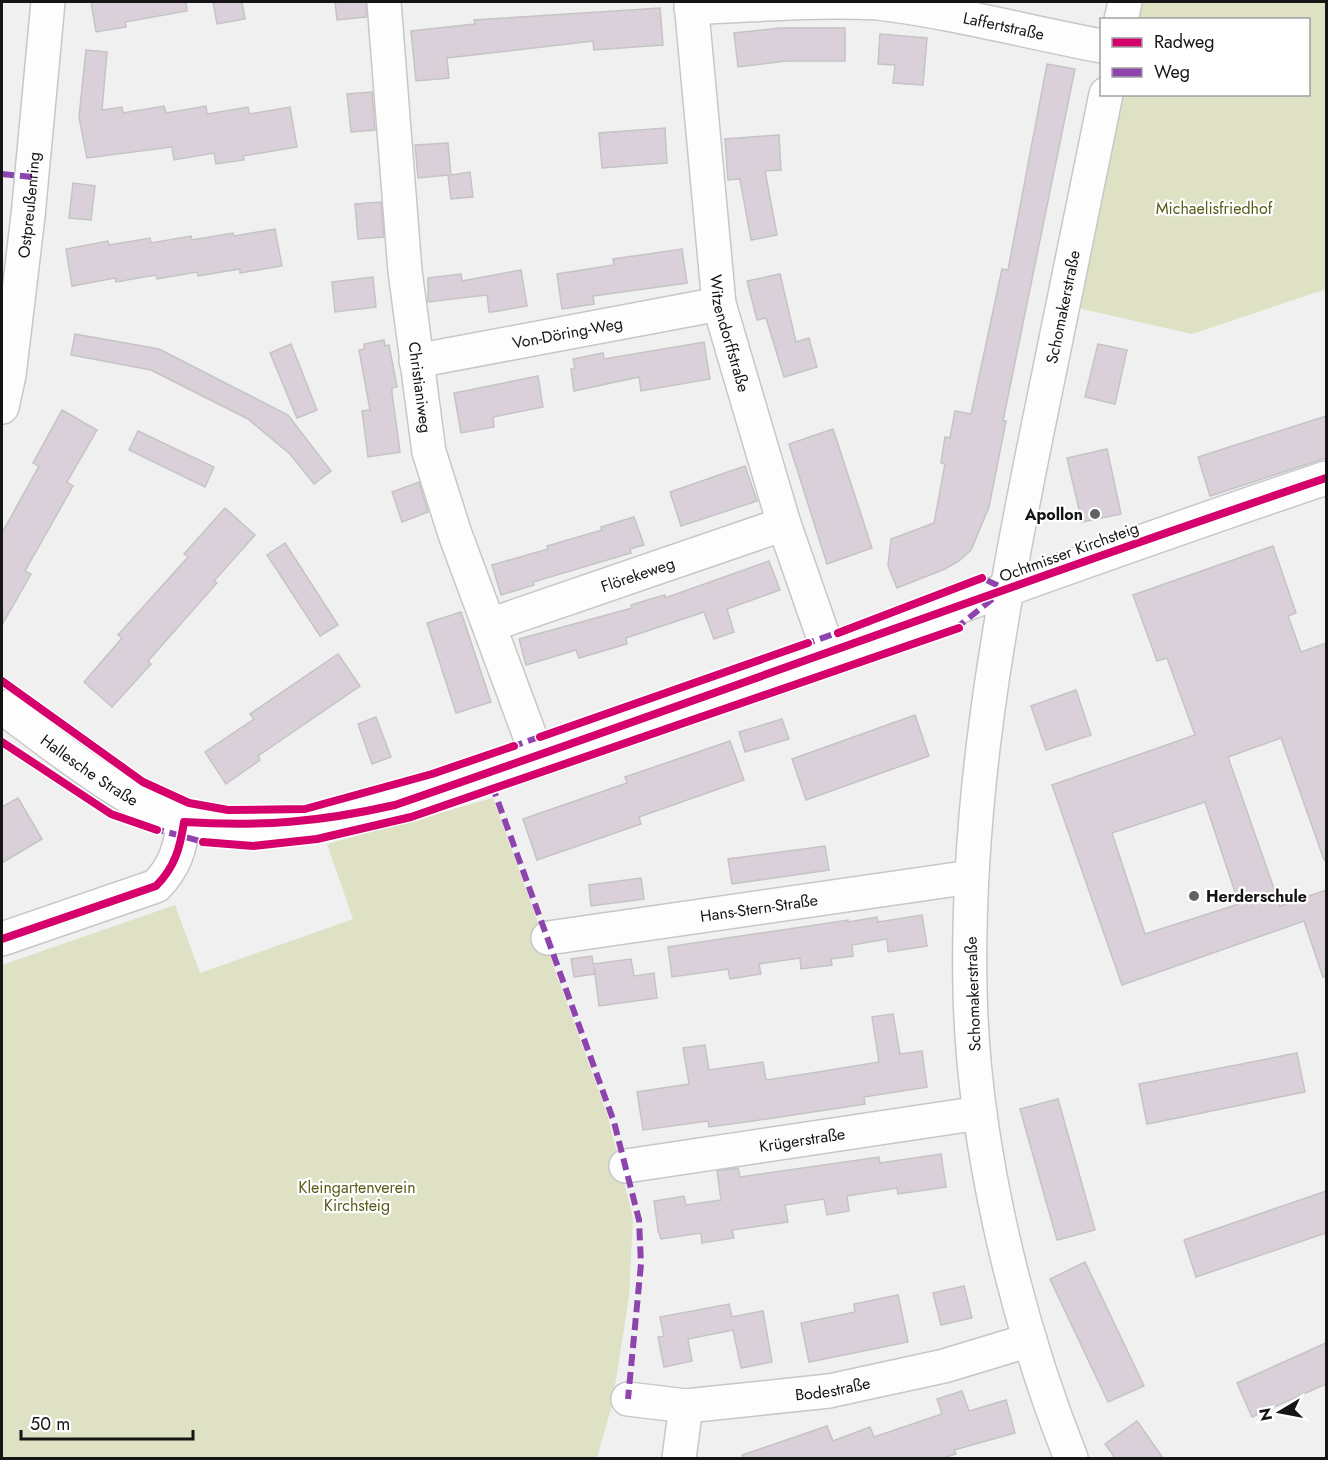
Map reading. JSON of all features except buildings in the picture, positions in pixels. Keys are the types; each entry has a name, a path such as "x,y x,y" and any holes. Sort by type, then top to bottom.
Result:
{"street":[{"name":"Ostpreußenring","path":"2,407 9,375 27,228 48,2"},
{"name":"Christianiweg","path":"384,2 405,271 429,453 455,534 537,756"},
{"path":"1121,18 1125,2"},
{"name":"Laffertstraße","path":"691,5 876,3 1100,46"},
{"name":"Witzendorffstraße","path":"691,5 719,304 784,524 829,653"},
{"name":"Schomakerstraße","path":"1071,1458 1044,1388 1012,1275 980,1113 970,992 971,877 984,723 1005,589 1106,96"},
{"name":"Von-Döring-Weg","path":"416,361 719,304"},
{"name":"Ochtmisser Kirchsteig","path":"184,822 241,826 295,824 346,816 395,804 829,653 1075,563 1326,478"},
{"path":"1019,521 1028,542 1038,553 1054,560 1075,563"},
{"name":"Flörekeweg","path":"490,625 784,524"},
{"name":"Hallesche Straße","path":"2,707 100,777 153,809 184,822"},
{"path":"2,939 156,886 170,872 179,850 184,822"},
{"name":"Hans-Stern-Straße","path":"548,938 971,877"},
{"name":"Krügerstraße","path":"626,1166 980,1113"},
{"name":"Bodestraße","path":"628,1399 686,1406 829,1391 944,1366 1030,1340"},
{"path":"679,1458 686,1406"}],"green space":[{"name":"Michaelisfriedhof","path":"1141,2 1326,2 1326,289 1192,334 1078,308 1122,96 1310,96 1310,18 1137,18"},
{"name":"Kleingartenverein Kirchsteig","path":"493,798 608,1117 633,1218 629,1297 612,1405 597,1458 2,1458 2,965 175,905 200,973 353,919 327,844"}],"marked path":[{"path":"2,174 32,177"},
{"path":"955,629 1005,589 982,578 977,580"},
{"path":"803,645 842,631"},
{"path":"511,747 545,735"},
{"path":"492,785 614,1122 639,1220 641,1264 628,1399"},
{"path":"152,828 207,843"}],"cycle path":[{"path":"2,939 156,886 168,872 176,857 184,822 239,824 290,822 341,816 395,805 1326,478"},
{"path":"838,633 982,578"},
{"path":"203,842 253,846 317,839 411,817 959,628"},
{"path":"540,737 808,643"},
{"path":"2,681 143,782 189,803 228,810 305,809 432,774 514,746"},
{"path":"2,742 111,814 157,830"}],"place":[{"name":"Apollon","path":"1095,514"},
{"name":"Herderschule","path":"1194,896"}]}
